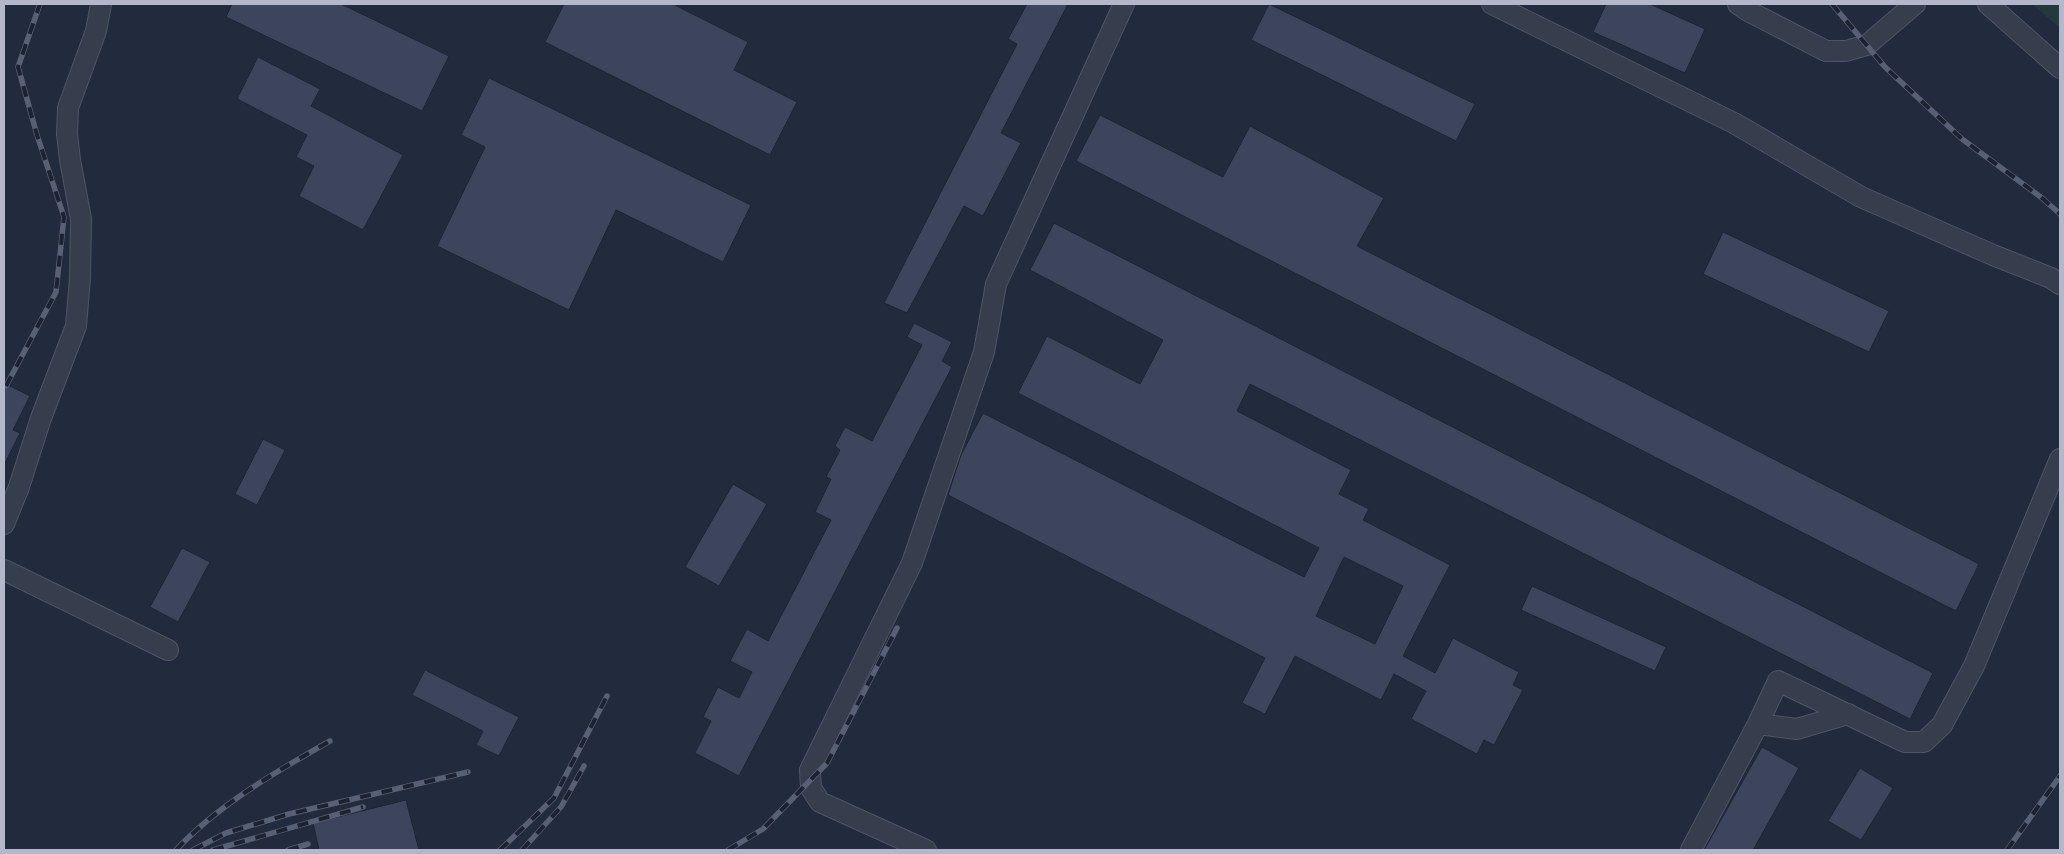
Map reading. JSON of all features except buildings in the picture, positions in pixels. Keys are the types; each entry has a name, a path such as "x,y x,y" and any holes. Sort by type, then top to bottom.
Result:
{"lane":[{"path":"4,524 76,326 80,278 81,218 70,160 67,134 68,108 96,31 101,4"},
{"path":"926,850 820,802 811,788 810,770 912,563 984,352 996,284 1124,4"},
{"path":"1492,4 1734,123 1861,197 1993,256 2051,278 2060,284"},
{"path":"1738,4 1826,51 1846,51 1867,46 1915,4"},
{"path":"1988,4 2060,68"},
{"path":"1691,850 1758,724 1778,680 1905,742 1924,742 1942,725 1974,666 2060,459"},
{"path":"4,570 168,650"},
{"path":"1758,724 1797,729 1848,714"}],"shaded area":[{"path":"2032,4 2060,4 2060,28"}],"railway":[{"path":"6,386 56,292 64,217 37,135 18,67 40,4"},
{"path":"1832,4 1885,67 1962,139 2042,198 2060,214"},
{"path":"728,850 763,829 827,763 897,628"},
{"path":"500,850 554,798 607,696"},
{"path":"176,850 210,818 229,804 289,764 330,741"},
{"path":"522,850 561,807 584,766"},
{"path":"193,850 226,833 289,814 468,772"},
{"path":"2007,850 2060,776"},
{"path":"213,850 363,807"},
{"path":"288,850 308,844"}]}
